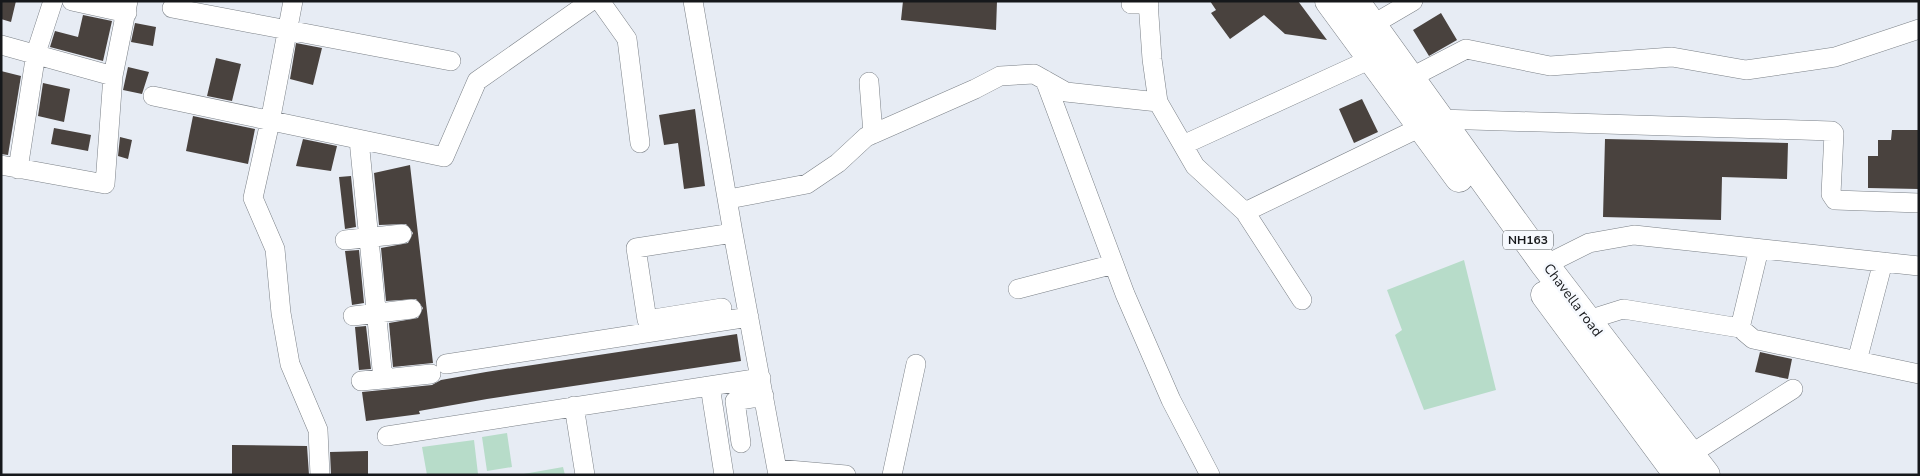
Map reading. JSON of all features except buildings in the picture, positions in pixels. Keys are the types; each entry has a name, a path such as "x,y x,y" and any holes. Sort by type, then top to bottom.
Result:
{"highway":[{"name":"Chavella road","path":"1329,1 1371,59 1556,259 1597,318 1682,469"},
{"name":"Chavella road","path":"1355,1 1410,78 1430,123 1682,469"}],"street":[{"path":"53,1 36,53 10,167 105,184 113,76 127,7 72,1"},
{"path":"293,1 270,122 252,198 275,250 281,313 290,364 318,430 320,475"},
{"path":"153,96 444,158 477,81 591,1"},
{"path":"600,1 627,39 640,143"},
{"path":"694,1 729,199 733,233 778,472 846,475"},
{"path":"1372,25 1412,1"},
{"path":"1143,3 1142,35 1158,102 1195,166 1245,212 1302,300"},
{"path":"172,8 288,32 451,61"},
{"path":"1410,78 1466,49 1550,66 1672,57 1746,70 1835,57 1919,29"},
{"path":"1,45 36,53 113,76"},
{"path":"1183,145 1371,59"},
{"path":"729,199 807,184 838,163 866,137 1000,76 1034,74 1066,92 1158,102"},
{"path":"1045,80 1114,264 1171,400 1210,475"},
{"path":"869,82 874,134"},
{"path":"1245,212 1430,123 1832,131 1834,133 1831,194 1835,200 1919,203"},
{"path":"359,140 383,379"},
{"path":"722,308 647,320 636,248 733,233"},
{"path":"345,240 402,234"},
{"path":"1556,259 1589,243 1634,235 1919,266"},
{"path":"1740,328 1759,248"},
{"path":"1858,361 1883,262"},
{"path":"1018,289 1114,264"},
{"path":"353,316 412,308"},
{"path":"1597,318 1623,309 1740,328 1753,339 1919,374"},
{"path":"361,381 383,379 749,317"},
{"path":"892,475 916,364"},
{"path":"387,436 710,386 762,387"},
{"path":"710,386 724,475"},
{"path":"742,443 735,401 762,387"},
{"path":"1682,469 1793,389"},
{"path":"574,406 585,475"}],"green space":[{"path":"1464,260 1496,390 1424,410 1395,335 1402,330 1387,290"},
{"path":"507,433 512,467 487,471 482,437"},
{"path":"474,440 478,474 427,475 422,447"},
{"path":"563,467 565,475 518,475"}]}
